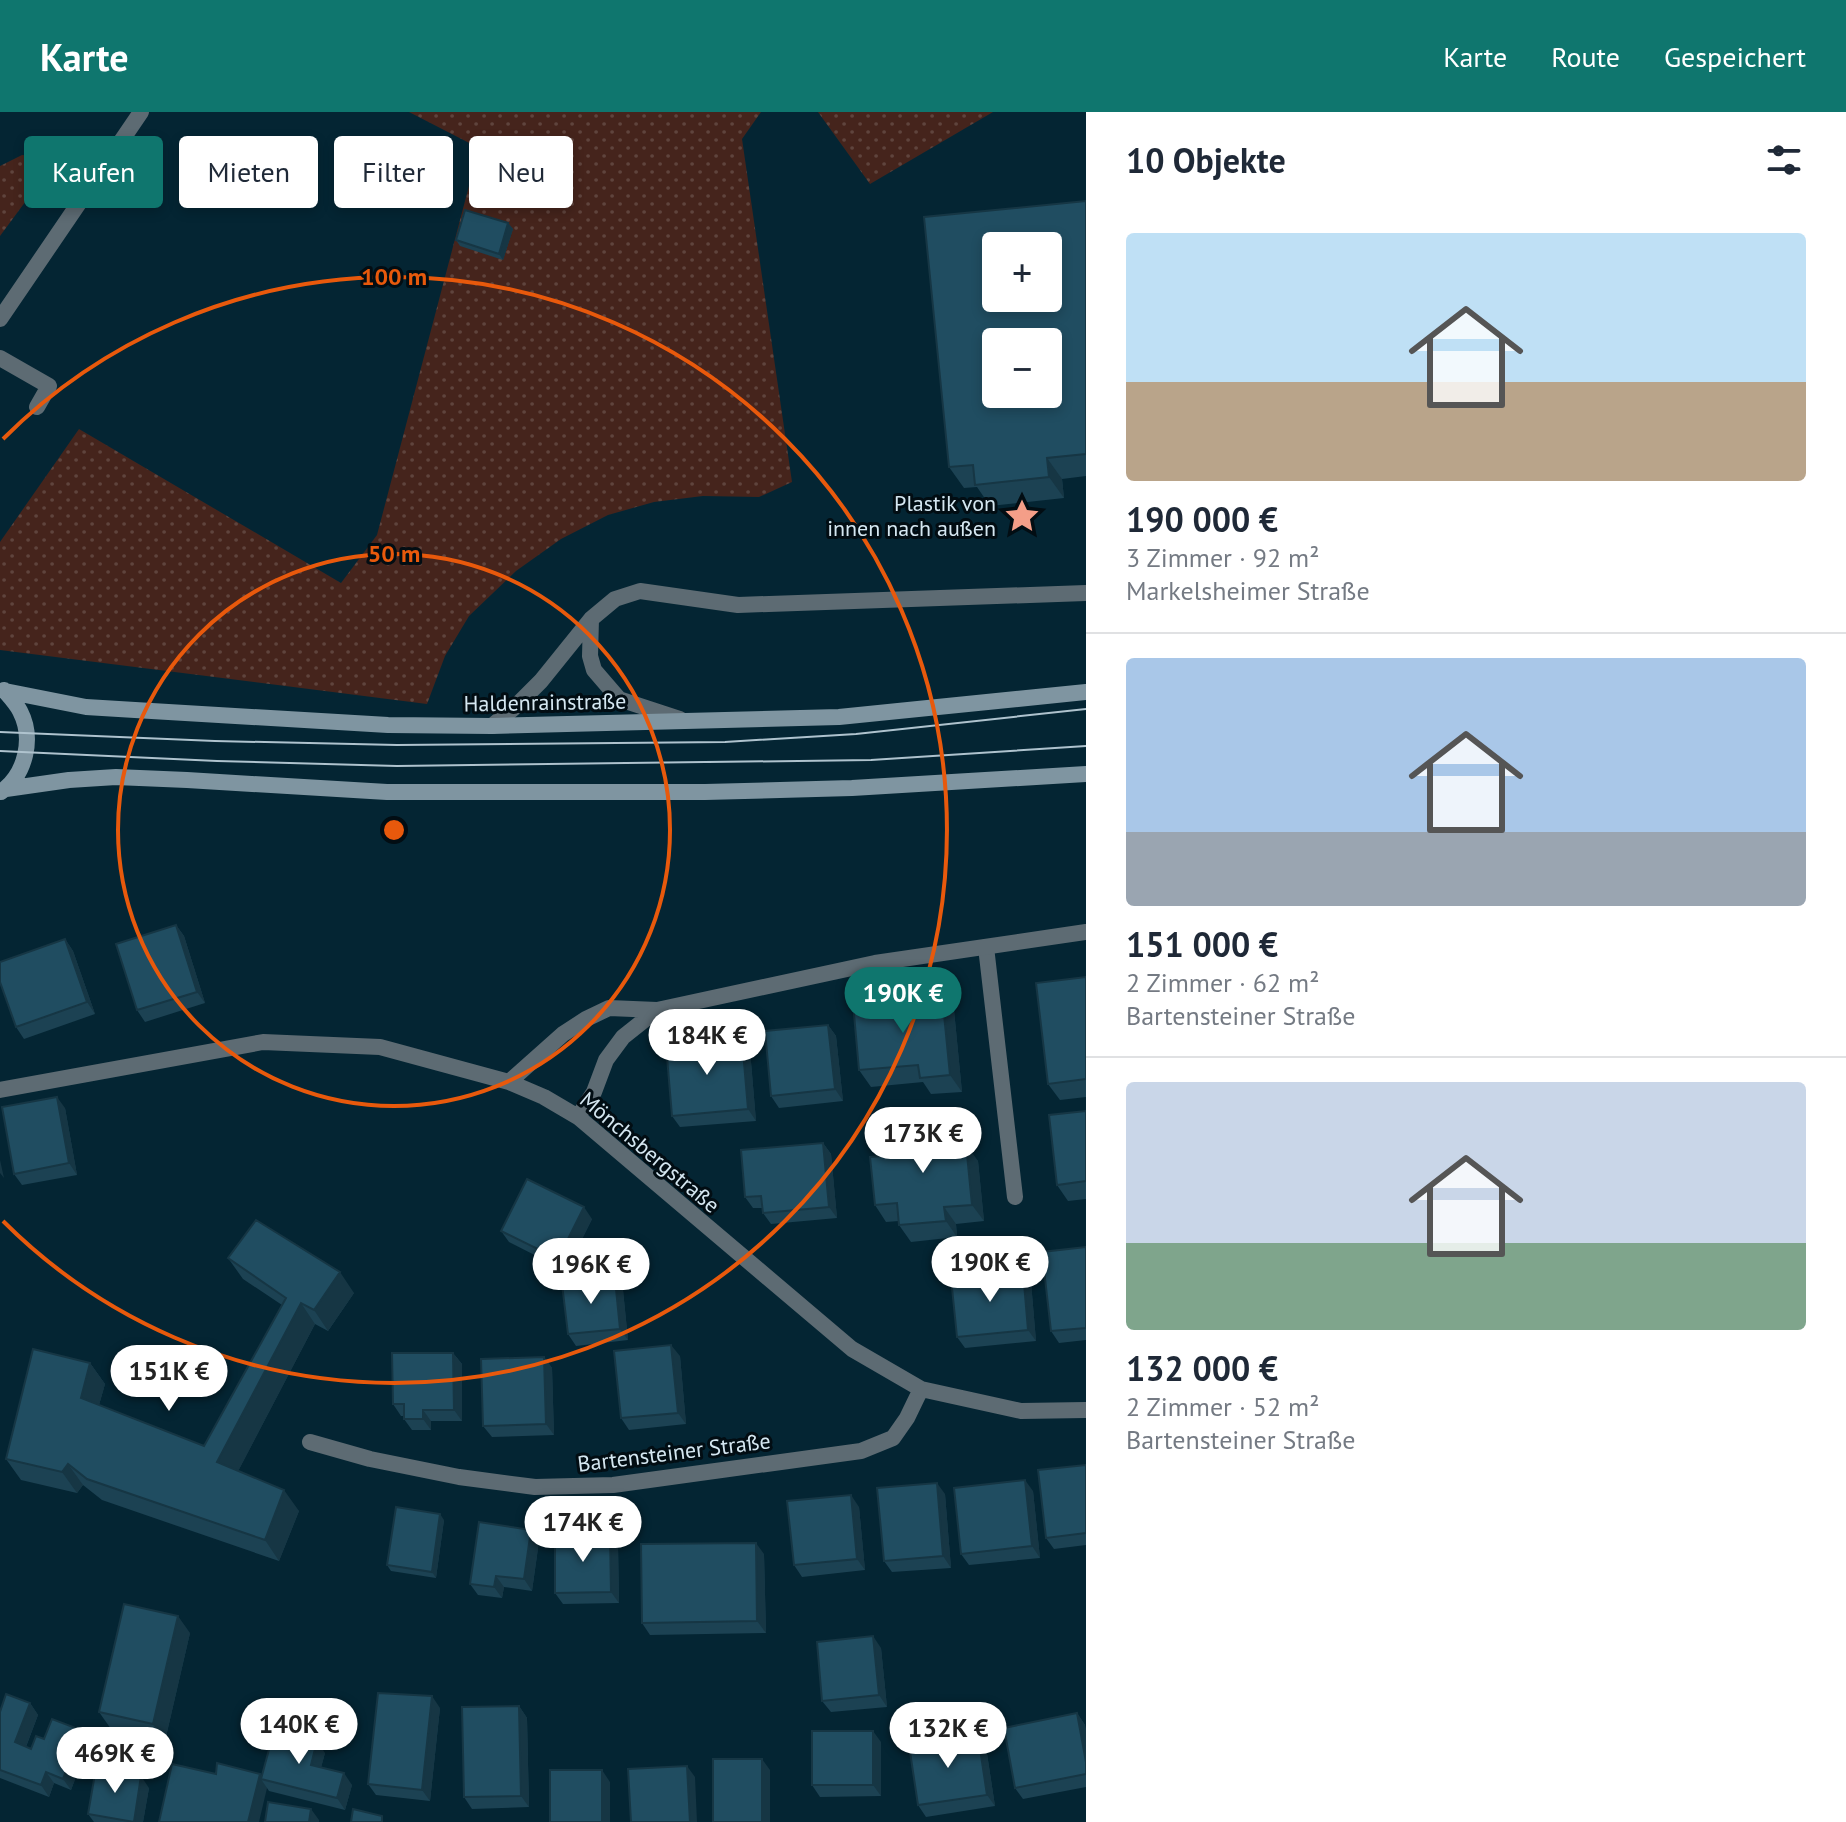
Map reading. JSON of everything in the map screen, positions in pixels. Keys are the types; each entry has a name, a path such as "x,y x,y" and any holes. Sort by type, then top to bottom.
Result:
{"main road":[{"name":"Haldenrainstraße","path":"2,689 86,707 388,725 492,726 839,717 1086,692"},
{"name":"Haldenrainstraße","path":"2,689 20,710 27,733 26,753 19,773 3,791"},
{"name":"Haldenrainstraße","path":"3,791 69,780 116,777 387,792 705,792 852,788 1086,774"}],"street":[{"path":"0,319 141,112"},
{"path":"0,358 49,386 37,407"},
{"path":"492,726 541,681 591,619 615,599 640,591 738,605 1086,593"},
{"path":"591,619 590,656 594,670 619,699 686,721"},
{"path":"509,1082 563,1034 609,1008 657,1010 875,963 1086,932"},
{"path":"986,947 1015,1197"},
{"path":"578,1117 594,1092 606,1060 623,1037 657,1010"},
{"name":"Mönchsbergstraße","path":"0,1090 263,1042 380,1047 509,1082 544,1097 578,1117 852,1349 921,1389 1021,1411 1086,1410"},
{"name":"Bartensteiner Straße","path":"310,1442 370,1459 459,1477 535,1487 613,1485 861,1451 893,1438 921,1389"}],"shaded area":[{"path":"409,112 761,112 742,139 792,482 759,497 703,496 654,502 608,515 561,539 516,571 469,616 445,656 427,704 0,650 0,542 79,429 341,583 377,535 469,186 469,208 573,208 573,136 469,136 469,143"},
{"path":"818,112 993,112 870,184"},
{"path":"24,155 24,204 0,236 0,166"}],"building":[{"path":"1086,201 1086,454 1047,458 1049,477 975,485 973,465 949,467 924,217"},
{"path":"465,210 508,223 499,254 456,240"},
{"path":"176,925 197,992 137,1010 116,944"},
{"path":"65,939 87,1002 16,1027 0,982 0,962"},
{"path":"1086,977 1086,1079 1048,1084 1036,983"},
{"path":"942,994 950,1075 920,1078 918,1065 859,1070 853,1003"},
{"path":"828,1025 835,1089 771,1096 765,1031"},
{"path":"742,1039 748,1109 672,1116 666,1045"},
{"path":"57,1097 69,1163 14,1174 2,1107"},
{"path":"1086,1111 1086,1181 1057,1185 1049,1115"},
{"path":"943,1119 946,1146 966,1144 972,1205 944,1207 946,1221 899,1225 897,1203 875,1205 870,1157 905,1154 902,1124"},
{"path":"823,1143 829,1207 763,1213 761,1196 745,1197 741,1150"},
{"path":"527,1179 584,1207 558,1259 501,1231"},
{"path":"256,1220 340,1272 314,1310 301,1303 217,1462 284,1490 265,1540 87,1479 68,1464 62,1472 6,1459 33,1349 90,1363 81,1398 204,1446 286,1298 228,1258"},
{"path":"1086,1247 1086,1328 1051,1331 1042,1252"},
{"path":"1023,1271 1028,1330 957,1337 951,1278"},
{"path":"615,1279 620,1329 568,1334 562,1284"},
{"path":"671,1345 678,1413 621,1418 614,1351"},
{"path":"392,1353 453,1353 454,1410 423,1410 423,1419 404,1419 404,1404 393,1404"},
{"path":"544,1357 546,1424 483,1426 481,1359"},
{"path":"1086,1465 1086,1533 1046,1538 1038,1470"},
{"path":"1025,1480 1032,1546 961,1554 954,1488"},
{"path":"937,1483 943,1556 884,1561 877,1488"},
{"path":"851,1495 857,1559 794,1565 787,1501"},
{"path":"396,1507 440,1514 432,1572 387,1565"},
{"path":"479,1522 531,1530 524,1579 496,1576 494,1587 470,1584"},
{"path":"610,1534 611,1592 555,1593 555,1535"},
{"path":"756,1543 757,1621 642,1623 641,1544"},
{"path":"124,1604 178,1616 153,1724 99,1712"},
{"path":"873,1636 879,1695 822,1701 817,1642"},
{"path":"378,1693 432,1696 422,1790 368,1784"},
{"path":"6,1694 30,1703 15,1742 31,1749 36,1736 44,1739 52,1719 81,1730 63,1779 46,1772 41,1785 0,1770 0,1712"},
{"path":"519,1706 521,1796 464,1797 462,1707"},
{"path":"1077,1713 1086,1774 1015,1788 1004,1728"},
{"path":"274,1731 317,1741 311,1765 344,1773 337,1798 261,1779"},
{"path":"812,1731 873,1731 873,1785 812,1785"},
{"path":"978,1735 987,1795 918,1805 909,1745"},
{"path":"713,1759 762,1759 762,1822 713,1822"},
{"path":"217,1763 260,1774 248,1822 159,1822 172,1764 216,1774"},
{"path":"687,1766 690,1822 631,1822 628,1769"},
{"path":"96,1768 141,1776 134,1822 88,1814"},
{"path":"550,1770 602,1770 602,1822 550,1822"},
{"path":"268,1802 311,1809 309,1822 265,1822"},
{"path":"353,1809 382,1816 382,1822 351,1822"}],"tram line":[{"path":"0,732 397,745 725,742 856,734 1086,709"},
{"path":"0,751 397,766 871,760 1086,746"}],"place":[{"name":"Plastik von innen nach außen","path":"1022,516"}]}
